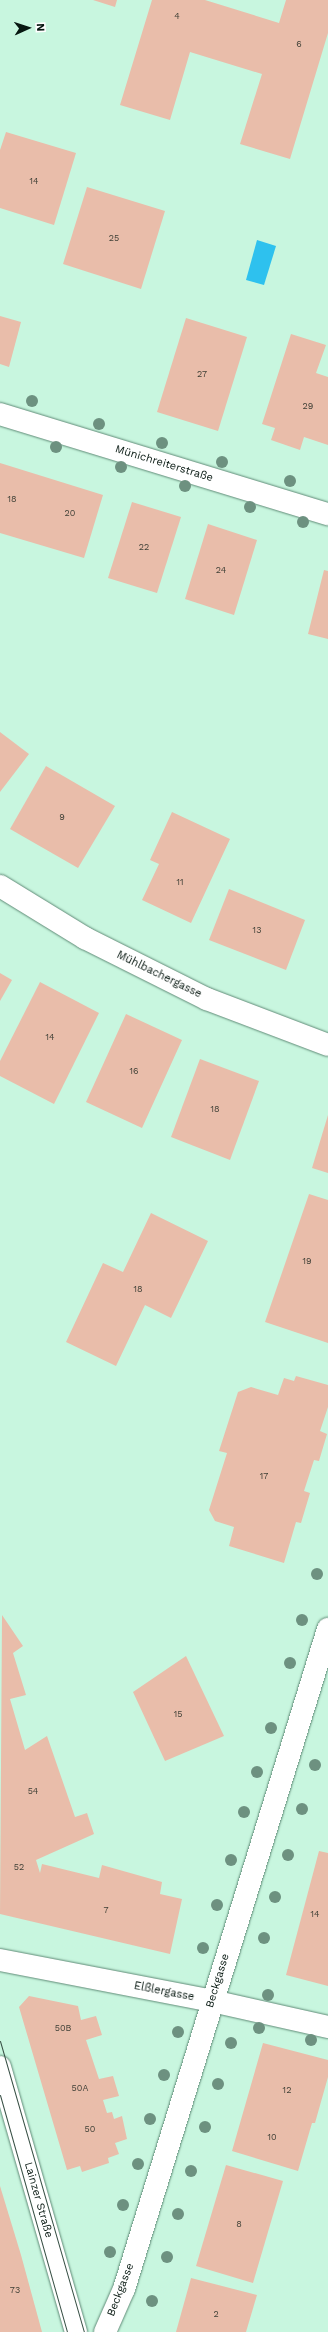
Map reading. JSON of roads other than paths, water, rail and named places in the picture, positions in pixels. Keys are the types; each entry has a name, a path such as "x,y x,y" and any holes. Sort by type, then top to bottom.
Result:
{"street":[{"name":"Münichreiterstraße","path":"0,414 328,514"},
{"name":"Mühlbachergasse","path":"0,886 85,938 207,999 328,1045"},
{"name":"Beckgasse","path":"105,2332 124,2289 328,1629"},
{"name":"Elßlergasse","path":"0,1960 212,2002 328,2027"},
{"name":"Lainzer Straße","path":"0,2067 76,2332"}],"water":[{"path":"257,240 276,246 264,285 246,280"}],"tram line":[{"path":"0,2041 84,2332"},
{"path":"0,2095 67,2332"}]}
